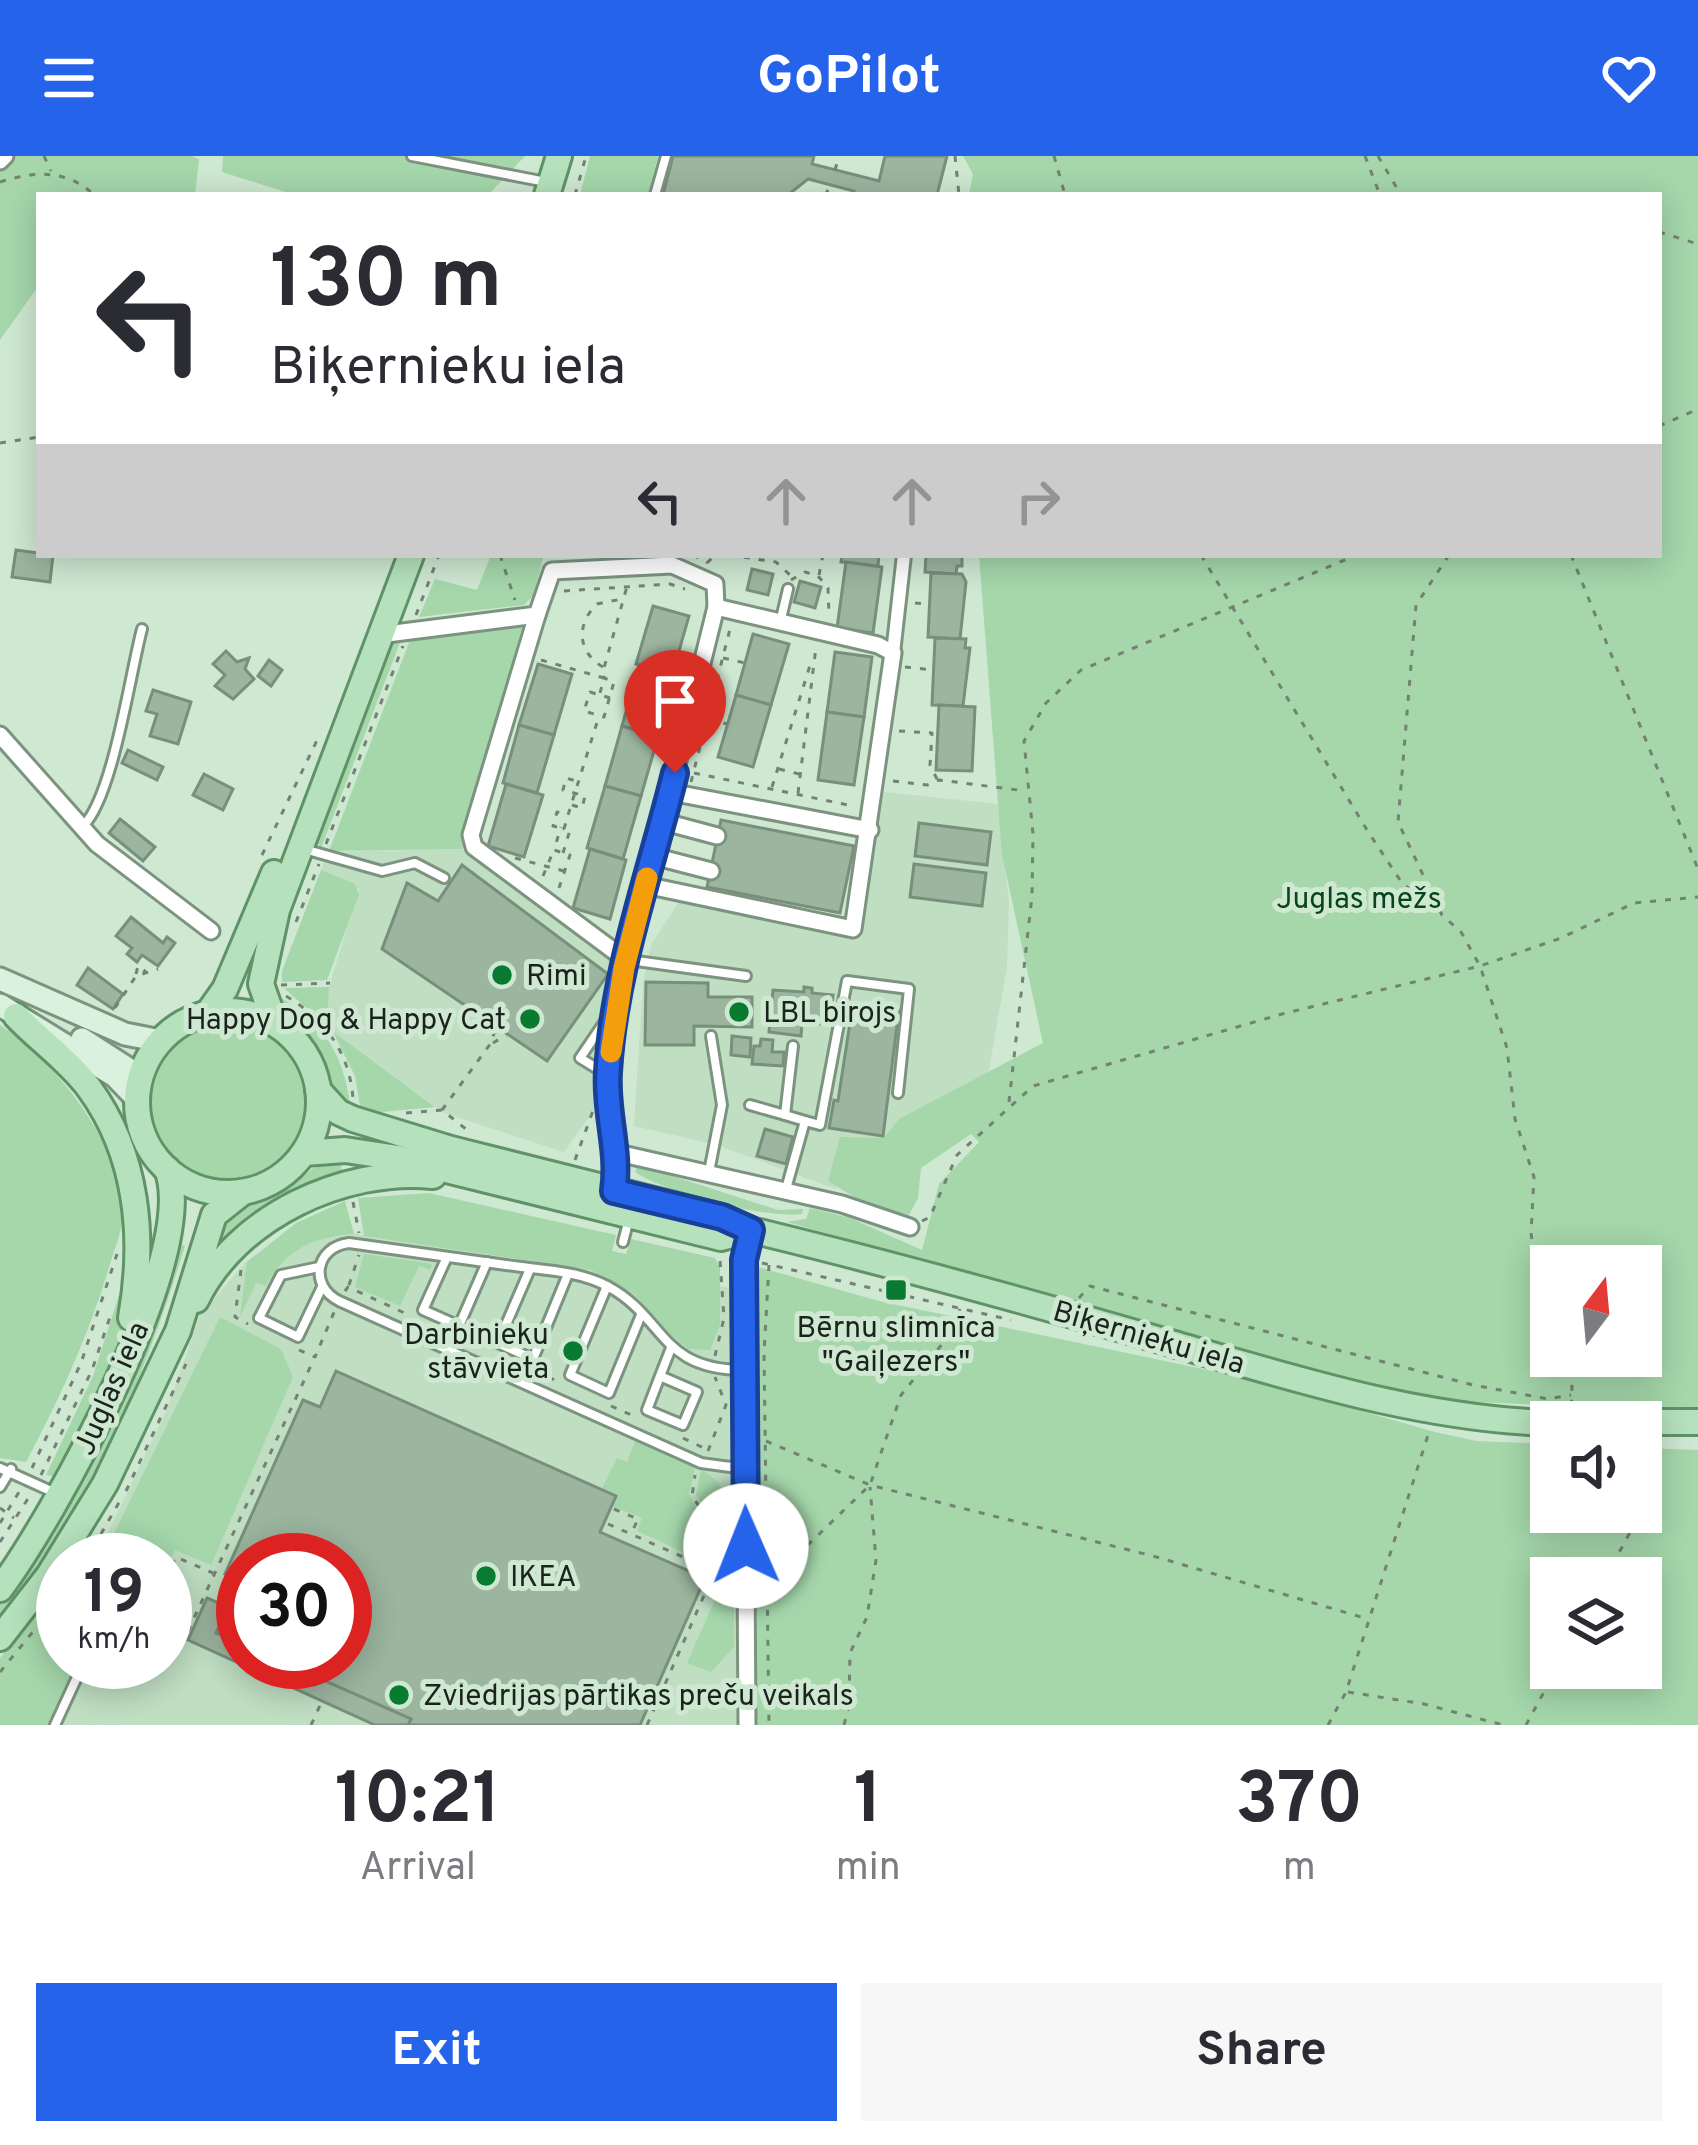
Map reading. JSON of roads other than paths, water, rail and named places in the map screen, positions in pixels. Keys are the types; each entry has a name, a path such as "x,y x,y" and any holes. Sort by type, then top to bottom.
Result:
{"main road":[{"path":"549,189 559,156"},
{"path":"218,1012 309,786 410,558"},
{"path":"274,1024 218,1012 179,1025 161,1041 139,1089 146,1142 187,1184 231,1192 281,1176 304,1153 318,1102 304,1052 274,1024 261,985 263,963 311,851 337,721"},
{"path":"0,979 125,1034 161,1041"},
{"path":"5,1007 57,1025 139,1089"},
{"path":"5,1007 90,1090 125,1160 139,1230 128,1350"},
{"name":"Biķernieku iela","path":"318,1102 619,1216"},
{"name":"Biķernieku iela","path":"304,1153 363,1152 439,1167 460,1177 619,1216 722,1217 965,1297 1065,1312 1431,1414 1530,1421"},
{"name":"Juglas iela","path":"0,1589 49,1490 105,1411 147,1307 170,1214 167,1168"},
{"path":"178,1331 200,1291 229,1257 253,1232 299,1202 371,1179 460,1177"},
{"name":"Juglas iela","path":"0,1638 78,1531 178,1331 214,1215 231,1192"},
{"name":"Juglas iela","path":"152,1388 156,1354 200,1210 231,1192"},
{"path":"1662,1423 1698,1422"}],"street":[{"path":"645,885 853,928 884,729 904,558"},
{"path":"619,1216 618,1153 603,1108 618,1003 661,821 679,794 717,603 715,584 685,568 553,563 544,593 531,613 525,655 471,835 478,853 626,960"},
{"path":"717,603 734,612 878,645 892,659"},
{"path":"379,635 531,613"},
{"path":"0,735 81,828 137,879 211,932"},
{"path":"679,794 870,830"},
{"path":"661,821 717,836"},
{"path":"653,856 710,871"},
{"path":"618,1153 786,1191 910,1227"},
{"path":"747,1725 745,1252 751,1230"}],"lane":[{"path":"412,156 549,189"},
{"path":"657,192 666,156"},
{"path":"780,623 788,590"},
{"path":"81,828 94,815 107,779 142,628"},
{"path":"311,851 382,872 415,862 444,878"},
{"path":"626,960 746,976"},
{"path":"750,1105 820,1125 847,981 909,989 898,1094"},
{"path":"607,1075 580,1058 618,1003"},
{"path":"709,1173 722,1105 711,1036"},
{"path":"785,1115 793,1046"},
{"path":"786,1191 805,1120"},
{"path":"745,1370 714,1368 671,1348 607,1286 568,1274 349,1243 326,1252 319,1267 323,1286 339,1301 701,1463 730,1467 745,1460"},
{"path":"447,1256 423,1310 460,1326 487,1262"},
{"path":"319,1267 281,1275 259,1318 298,1337 323,1286"},
{"path":"530,1269 498,1343 533,1359 568,1274"},
{"path":"607,1286 570,1375 609,1393 641,1316"},
{"path":"660,1376 697,1392 682,1425 647,1410 660,1376 671,1348"},
{"path":"0,1487 5,1468 49,1490"},
{"path":"56,1725 72,1689"}],"place":[{"name":"Rimi","path":"502,975"},
{"name":"LBL birojs","path":"739,1012"},
{"name":"Happy Dog & Happy Cat","path":"530,1019"},
{"name":"Bērnu slimnīca \"Gaiļezers\"","path":"896,1290"},
{"name":"Darbinieku stāvvieta","path":"573,1351"},
{"name":"IKEA","path":"486,1576"},
{"name":"Zviedrijas pārtikas preču veikals","path":"399,1695"}],"park label":[{"name":"Juglas mežs","path":"1359,898"}]}
